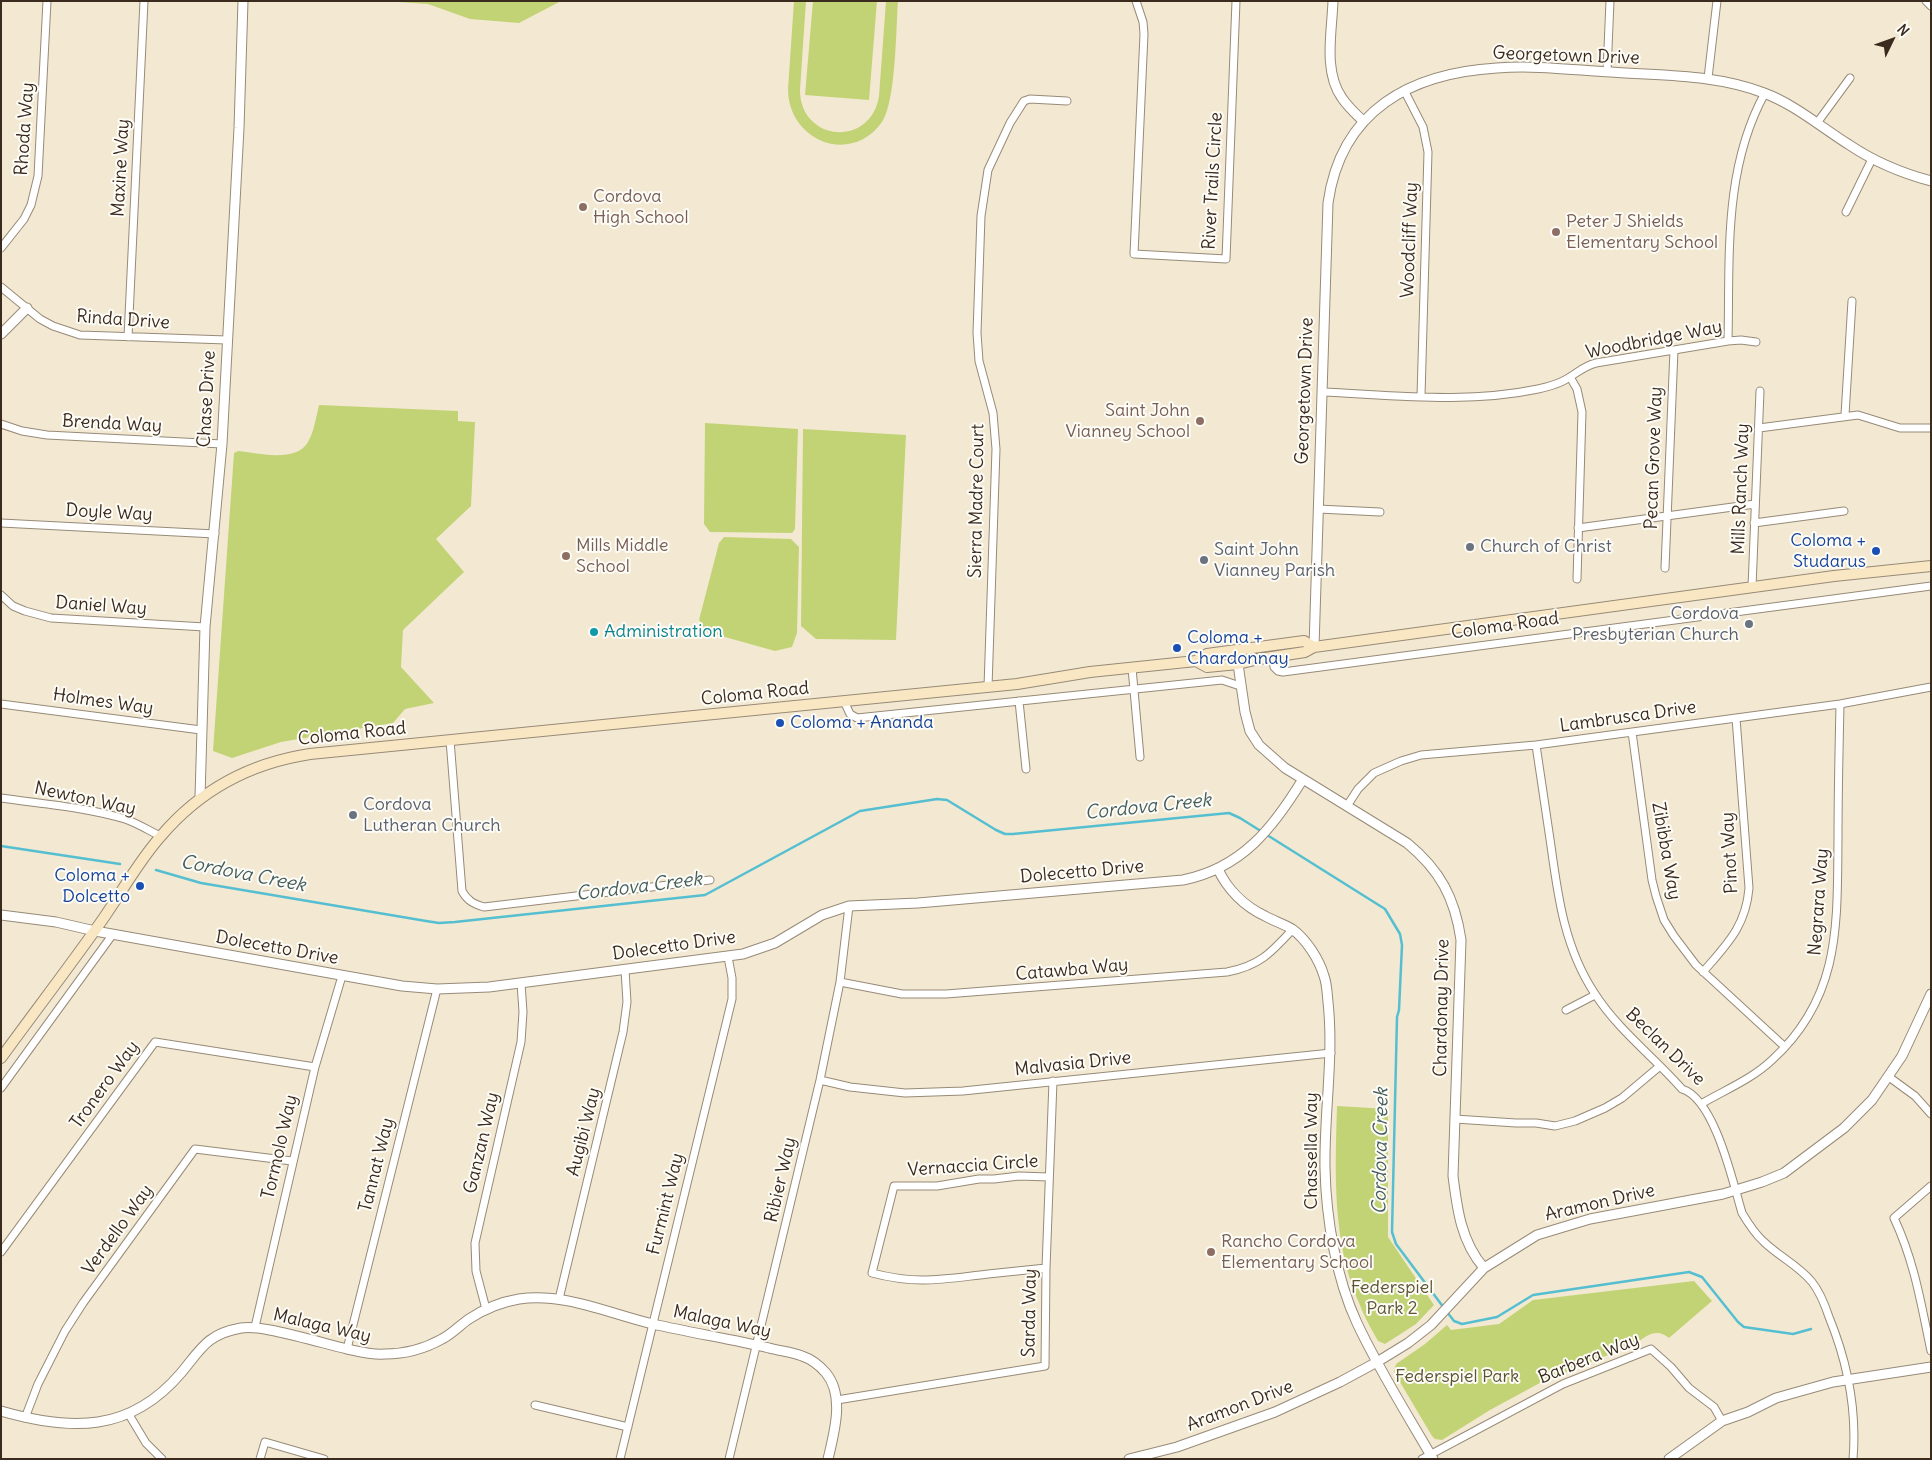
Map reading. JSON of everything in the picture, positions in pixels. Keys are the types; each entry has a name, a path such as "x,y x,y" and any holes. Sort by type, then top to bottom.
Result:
{"main road":[{"name":"Coloma Road","path":"1196,661 1207,666 1238,664 1273,656 1305,652 1314,647 1931,566"},
{"name":"Coloma Road","path":"1,1058 95,931 160,836 200,797 242,773 279,760 310,754 988,687 1196,661 1211,653 1304,641 1314,647"},
{"path":"1211,653 1230,657 1238,664"}],"street":[{"name":"Rhoda Way","path":"1,248 24,218 31,205 38,176 47,1"},
{"name":"Maxine Way","path":"128,337 144,1"},
{"name":"Chase Drive","path":"200,797 205,627 222,444 226,340 239,128 243,1"},
{"name":"River Trails Circle","path":"1136,1 1143,22 1144,34 1134,254 1226,259 1236,1"},
{"path":"1333,1 1330,64 1332,76 1341,98 1363,121"},
{"path":"1607,72 1610,1"},
{"path":"1708,78 1717,1"},
{"path":"1926,1 1931,6"},
{"name":"Georgetown Drive","path":"1314,647 1328,203 1334,174 1345,147 1363,121 1385,102 1404,90 1440,77 1460,72 1499,68 1708,78 1745,86 1766,93 1872,159 1897,170 1931,181"},
{"path":"1817,123 1850,78"},
{"name":"Woodcliff Way","path":"1404,90 1423,127 1428,152 1421,396"},
{"path":"1728,341 1734,184 1749,126 1766,93"},
{"name":"Sierra Madre Court","path":"988,687 996,448 993,413 979,360 977,333 981,216 988,170 1010,122 1024,101 1030,99 1067,101"},
{"path":"1846,212 1872,159"},
{"name":"Rinda Drive","path":"1,287 40,319 80,335 226,340"},
{"path":"1845,415 1852,301"},
{"path":"1,334 27,308"},
{"name":"Woodbridge Way","path":"1322,392 1460,397 1512,394 1553,386 1591,365 1728,341 1756,342"},
{"name":"Pecan Grove Way","path":"1665,568 1674,350"},
{"path":"1570,377 1577,389 1582,412 1576,579"},
{"name":"Mills Ranch Way","path":"1752,588 1760,392"},
{"path":"1759,428 1845,415 1864,416 1900,428 1931,428"},
{"name":"Brenda Way","path":"1,424 22,431 47,435 222,444"},
{"path":"1578,528 1755,504"},
{"path":"1318,509 1380,512"},
{"path":"1754,522 1844,511"},
{"name":"Doyle Way","path":"1,523 215,534"},
{"name":"Coloma Road","path":"1273,656 1274,667 1278,671 1283,672 1931,586"},
{"name":"Daniel Way","path":"1,595 14,606 24,611 51,618 205,627"},
{"name":"Chardonay Drive","path":"1238,664 1246,718 1253,738 1276,762 1407,843 1420,854 1439,875 1456,912 1461,940 1461,954 1454,1176 1458,1214 1467,1242 1476,1259 1484,1268"},
{"path":"1132,668 1140,757"},
{"path":"844,701 850,714 857,718 1222,680 1240,686"},
{"name":"Lambrusca Drive","path":"1347,806 1358,789 1374,773 1401,761 1421,755 1536,744 1632,732 1840,704 1931,688"},
{"path":"1019,701 1026,769"},
{"name":"Holmes Way","path":"1,704 201,730"},
{"name":"Negrara Way","path":"1701,1104 1756,1073 1785,1047 1806,1020 1816,1003 1830,964 1837,912 1840,704"},
{"name":"Pinot Way","path":"1703,972 1733,938 1742,922 1748,900 1749,888 1736,718"},
{"name":"Zibibba Way","path":"1632,732 1652,880 1664,920 1684,951 1703,972 1785,1047"},
{"path":"450,740 462,891 476,905 484,906 710,880"},
{"name":"Beclan Drive","path":"1536,744 1558,900 1578,964 1595,995 1625,1032 1682,1089 1691,1092 1701,1104 1721,1143 1742,1213 1756,1233 1763,1241 1793,1263 1813,1283 1832,1324 1848,1379 1852,1410 1853,1459"},
{"name":"Dolecetto Drive","path":"1,915 56,922 95,931 402,986 462,989 521,983 743,954 775,943 822,915 849,906 918,903 1183,880 1197,877 1234,860 1262,834 1303,779"},
{"name":"Newton Way","path":"1,798 94,812 124,819 141,825 160,836"},
{"name":"Chassella Way","path":"1218,869 1228,887 1241,900 1263,916 1292,930 1311,951 1324,977 1330,1012 1331,1053 1325,1166 1326,1202 1331,1234 1341,1276 1356,1322 1431,1456"},
{"name":"Ribier Way","path":"730,1459 820,1080 840,982 849,906"},
{"name":"Catawba Way","path":"840,982 902,994 946,994 1227,972 1253,965 1264,958 1292,930"},
{"path":"1,1088 113,934"},
{"name":"Furmint Way","path":"620,1459 732,999 732,978 728,957"},
{"name":"Augibi Way","path":"559,1299 623,1032 627,1002 625,970"},
{"name":"Tormolo Way","path":"255,1327 315,1067 342,976"},
{"name":"Ganzan Way","path":"486,1309 476,1271 475,1243 521,1042 523,1018 521,983"},
{"name":"Tannat Way","path":"347,1349 437,989"},
{"path":"1566,1010 1595,995"},
{"name":"Aramon Drive","path":"1129,1459 1177,1447 1275,1412 1340,1382 1377,1362 1408,1343 1442,1314 1484,1268 1537,1235 1563,1226 1735,1190 1784,1173 1809,1156 1858,1114 1889,1077 1911,1039 1931,995"},
{"name":"Tronero Way","path":"1,1252 155,1042 315,1067"},
{"name":"Malvasia Drive","path":"820,1080 850,1087 905,1094 963,1091 1331,1053"},
{"path":"1455,1119 1536,1123 1555,1126 1581,1119 1605,1108 1633,1091 1660,1066"},
{"path":"1889,1077 1915,1096 1931,1114"},
{"name":"Sarda Way","path":"837,1400 1045,1366 1052,1081"},
{"name":"Verdello Way","path":"25,1418 49,1360 69,1324 195,1149 292,1161"},
{"name":"Vernaccia Circle","path":"1046,1268 950,1280 896,1280 872,1274 894,1186 937,1186 958,1181 1019,1176 1049,1177"},
{"path":"1931,1186 1894,1218 1916,1277 1931,1351"},
{"name":"Malaga Way","path":"1,1411 42,1422 89,1424 128,1413 166,1389 182,1372 199,1349 212,1338 243,1327 255,1327 366,1354 398,1354 419,1349 440,1340 486,1309 523,1299 559,1299 653,1324 802,1356 810,1360 828,1376 837,1400 834,1434 828,1459"},
{"name":"Barbera Way","path":"1422,1459 1431,1456 1563,1384 1652,1349 1689,1388 1714,1407 1722,1421"},
{"path":"1669,1459 1722,1421 1748,1412 1776,1398 1848,1379 1931,1367"},
{"path":"535,1405 628,1427"},
{"path":"128,1413 146,1443 162,1459"},
{"path":"260,1459 265,1442 324,1459"}],"green space":[{"path":"384,1 561,1 519,23 470,19 428,4"},
{"path":"794,1 806,1 800,90 803,107 811,120 823,128 836,132 850,131 863,124 873,113 879,96 886,1 898,1 893,82 887,112 882,122 869,135 854,143 839,145 823,142 810,134 798,122 791,107 788,89"},
{"path":"813,1 877,1 869,100 805,95"},
{"path":"319,405 458,411 458,421 475,422 471,506 436,539 464,572 403,630 401,667 434,703 405,709 393,723 281,742 232,758 213,751 234,453 238,451 266,455 286,455 295,453 308,442 312,434"},
{"path":"705,423 798,429 795,529 792,533 710,532 704,524"},
{"path":"803,429 906,435 896,640 816,639 801,626"},
{"path":"724,537 791,539 799,547 797,633 792,647 775,651 707,632 699,620 719,543"},
{"name":"Federspiel Park 2","path":"1337,1106 1388,1109 1388,1237 1434,1305 1416,1324 1385,1344 1378,1341 1363,1313 1350,1280 1344,1256 1337,1206"},
{"name":"Federspiel Park","path":"1694,1281 1712,1301 1669,1338 1660,1333 1652,1334 1637,1343 1538,1384 1490,1410 1442,1440 1435,1439 1432,1436 1394,1372 1396,1364 1425,1344 1447,1325 1451,1330 1499,1324 1533,1300"}],"waterway":[{"name":"Cordova Creek","path":"156,870 201,883 439,923 705,895 860,811 937,799 947,800 1005,834 1229,813 1240,818 1385,909 1400,934 1402,945 1399,1010 1397,1017 1392,1232 1396,1244 1444,1308"},
{"path":"1,846 120,864"},
{"name":"Cordova Creek","path":"1447,1312 1454,1321 1462,1324 1497,1317 1533,1295 1689,1272 1702,1277 1744,1327 1793,1334 1811,1329"}],"place":[{"name":"Cordova High School","path":"583,207"},
{"name":"Peter J Shields Elementary School","path":"1556,232"},
{"name":"Saint John Vianney School","path":"1200,421"},
{"name":"Church of Christ","path":"1470,547"},
{"name":"Coloma + Studarus","path":"1876,551"},
{"name":"Mills Middle School","path":"566,556"},
{"name":"Saint John Vianney Parish","path":"1204,560"},
{"name":"Cordova Presbyterian Church","path":"1749,624"},
{"name":"Administration","path":"594,632"},
{"name":"Coloma + Chardonnay","path":"1177,648"},
{"name":"Coloma + Ananda","path":"780,723"},
{"name":"Cordova Lutheran Church","path":"353,815"},
{"name":"Coloma + Dolcetto","path":"140,886"},
{"name":"Rancho Cordova Elementary School","path":"1211,1252"}]}
